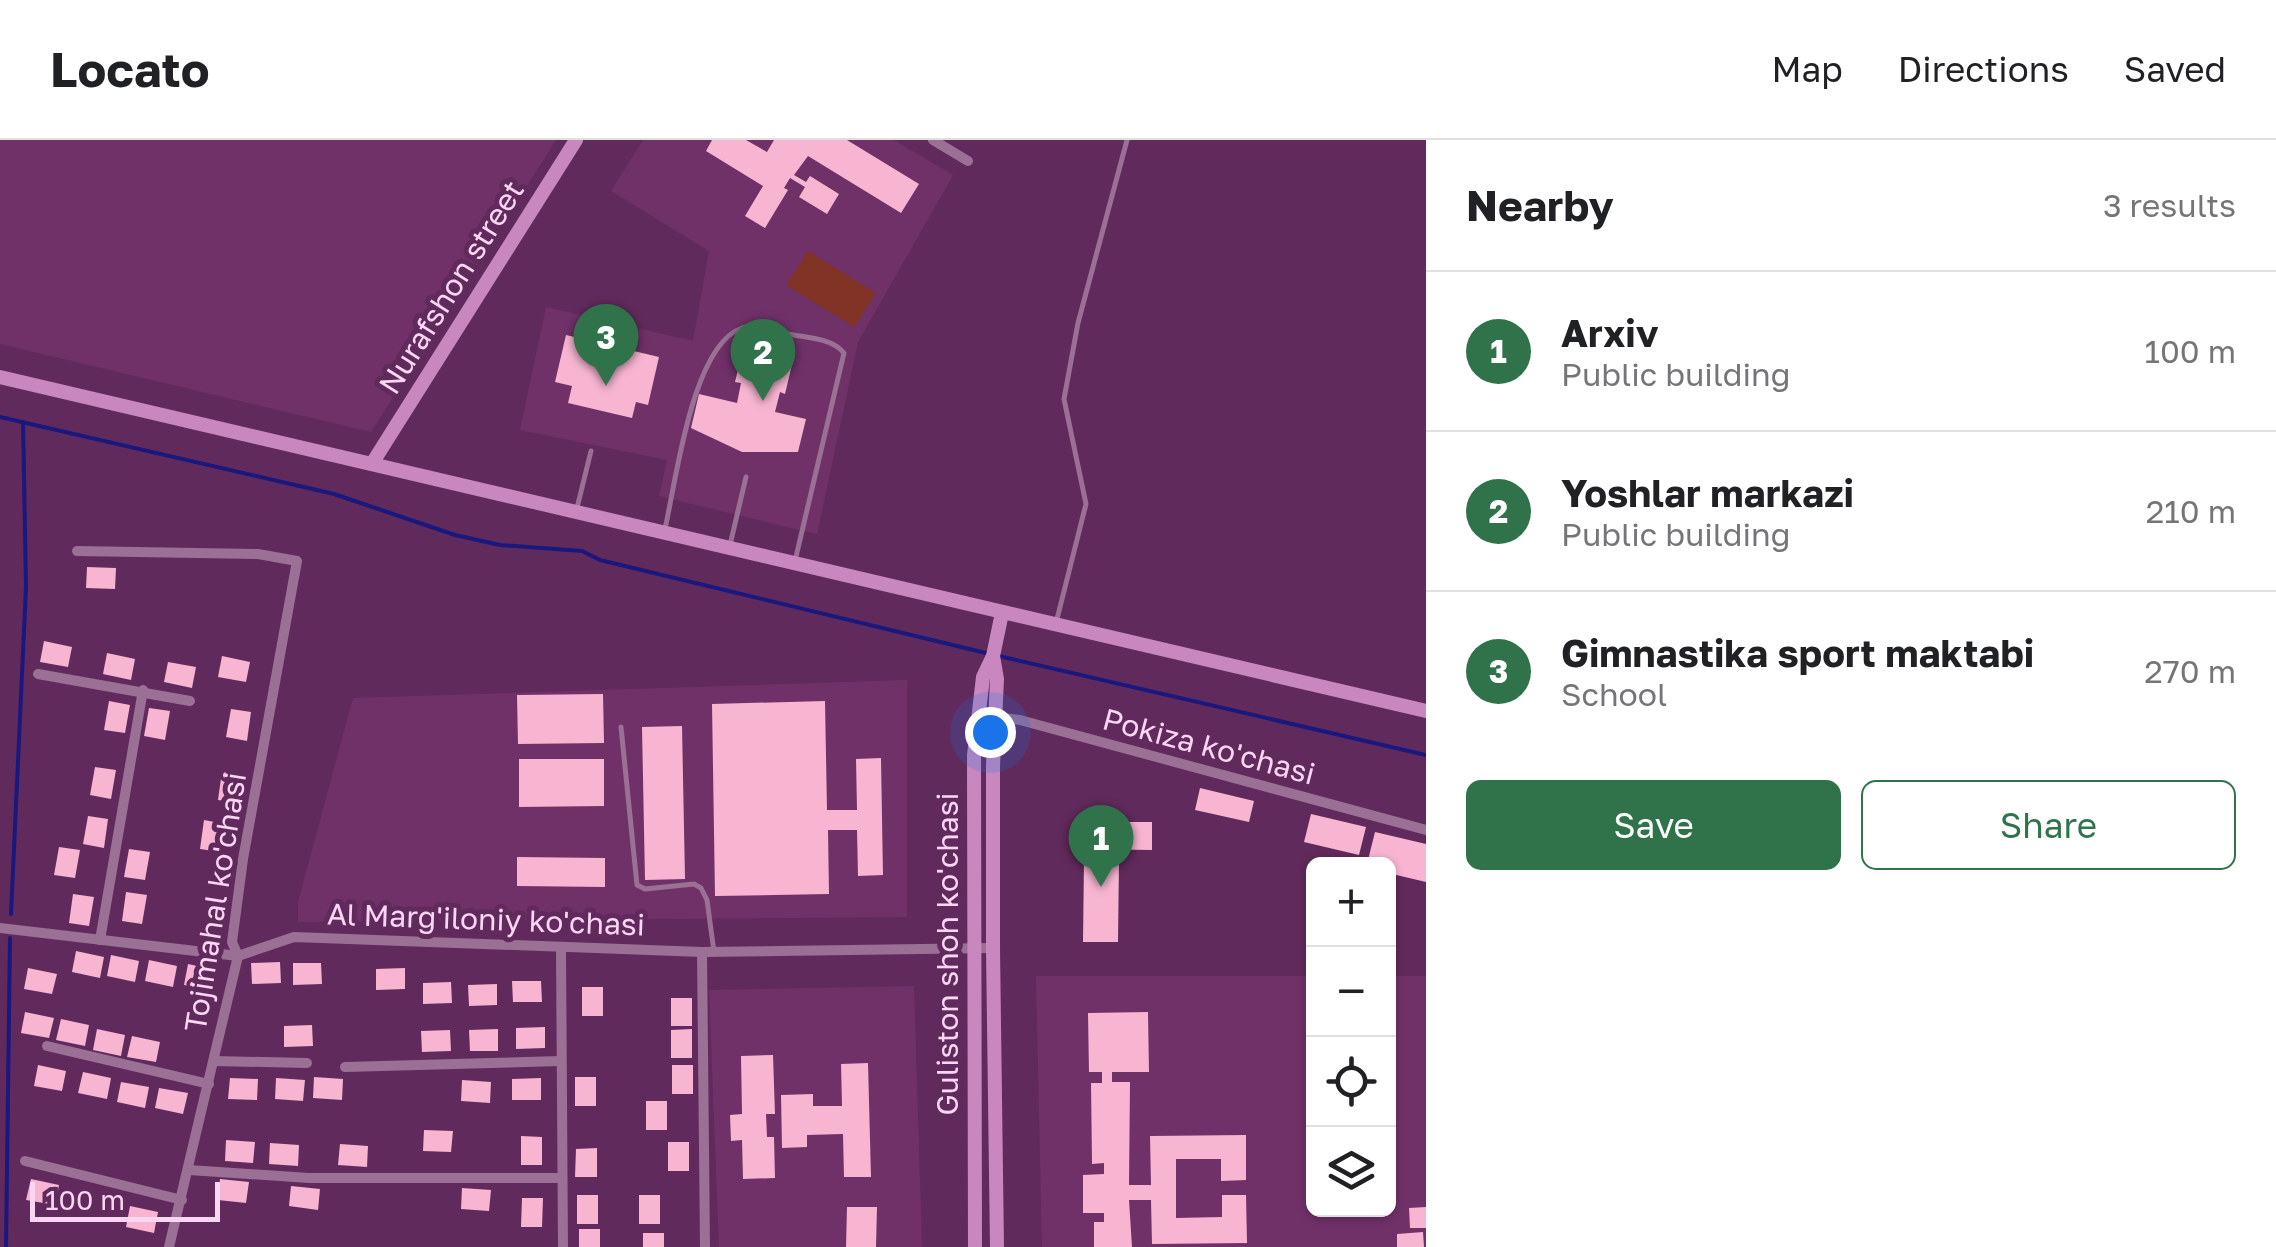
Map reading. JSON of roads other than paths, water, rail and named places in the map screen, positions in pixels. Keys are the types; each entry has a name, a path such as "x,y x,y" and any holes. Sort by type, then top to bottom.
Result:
{"main road":[{"name":"Nurafshon street","path":"373,462 576,140"},
{"path":"0,376 795,563 1001,619 1056,623 1426,711"},
{"path":"993,656 1001,619"},
{"name":"Guliston shoh ko'chasi","path":"975,1247 974,756 983,676 993,656"},
{"name":"Guliston shoh ko'chasi","path":"993,656 998,680 992,948 997,1247"}],"street":[{"path":"932,140 968,161"},
{"name":"Tojimahal ko'chasi","path":"76,551 258,554 297,561 243,860 232,942 238,956 169,1247"},
{"path":"38,674 190,700"},
{"path":"100,940 143,690"},
{"name":"Pokiza ko'chasi","path":"978,715 1020,720 1426,830"},
{"name":"Al Marg'iloniy ko'chasi","path":"0,928 238,956 294,937 708,952 992,948"},
{"path":"561,949 562,1247"},
{"path":"705,1247 708,952"},
{"path":"46,1046 209,1084"},
{"path":"214,1061 307,1063"},
{"path":"345,1068 562,1061"},
{"path":"25,1160 182,1200"},
{"path":"189,1170 309,1178 562,1178"}],"lane":[{"path":"1056,623 1086,504 1064,400 1078,323 1128,140"},
{"path":"664,532 696,389 706,363 724,338 752,326 826,342 840,347 844,353 795,563"},
{"path":"576,511 591,451"},
{"path":"729,548 746,477"},
{"path":"621,727 637,885 645,889 694,884 701,888 707,900 708,952"}],"waterway":[{"path":"0,417 334,494 455,535 500,545 582,551 600,560 990,654"},
{"path":"11,914 26,587 23,422"},
{"path":"999,656 1426,755"},
{"path":"6,1247 10,938"}],"place":[{"name":"Gimnastika sport maktabi","path":"606,386"},
{"name":"Yoshlar markazi","path":"763,401"},
{"name":"Arxiv","path":"1101,887"}]}
